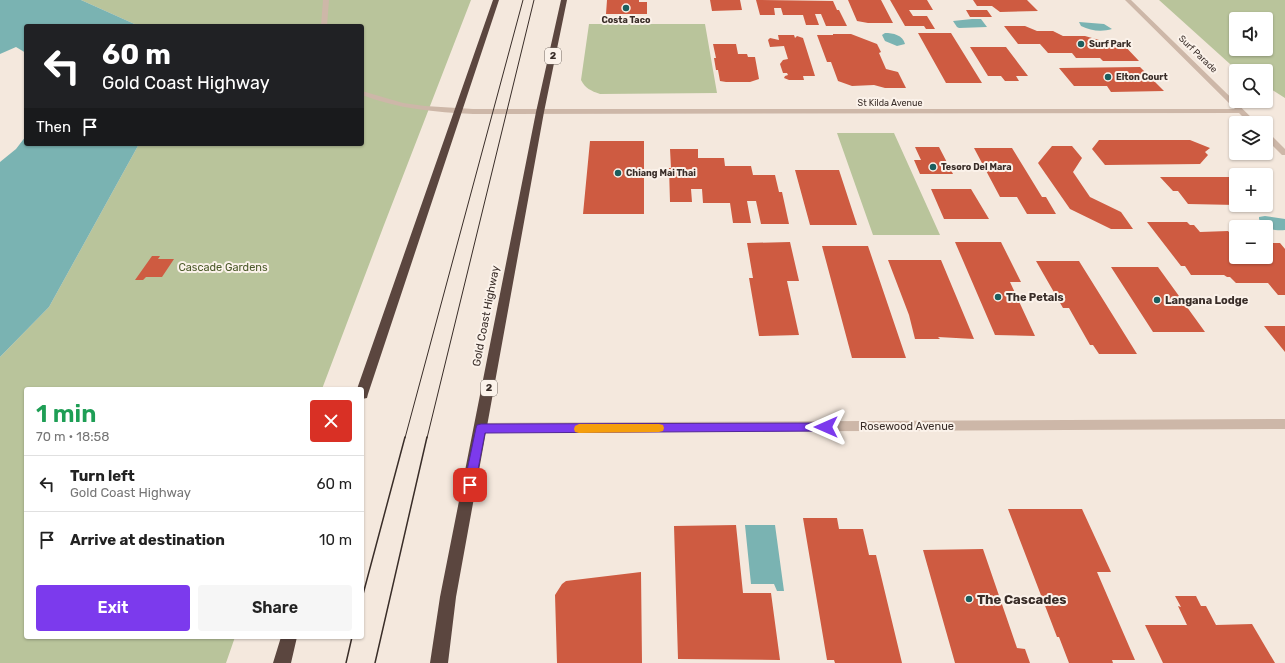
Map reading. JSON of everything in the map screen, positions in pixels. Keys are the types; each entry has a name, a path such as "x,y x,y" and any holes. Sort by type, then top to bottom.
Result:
{"highway":[{"path":"364,388 496,0"},
{"name":"Gold Coast Highway","path":"439,663 448,597 540,112 550,75 564,0"},
{"path":"282,663 289,639"}],"street":[{"path":"324,24 326,0"},
{"name":"Surf Parade","path":"1128,0 1245,116"},
{"name":"St Kilda Avenue","path":"364,94 403,105 457,111 1240,111"},
{"path":"1273,142 1285,153"},
{"name":"Rosewood Avenue","path":"481,428 1285,424"}],"green space":[{"name":"Cascade Gardens","path":"81,0 471,0 323,387 24,387 24,639 234,639 226,663 0,663 0,357 49,307 138,146 364,146 364,24 135,24"},
{"path":"1159,0 1285,0 1285,98 1273,90 1273,64 1230,64"},
{"path":"589,24 705,24 717,93 600,94 591,90 584,85 581,80"},
{"path":"837,133 894,133 940,235 873,235"}],"water":[{"path":"0,0 81,0 135,24 24,24 24,52 16,47 0,54"},
{"path":"981,19 987,27 959,28 953,21"},
{"path":"1079,22 1104,24 1112,29 1093,30 1081,26"},
{"path":"885,33 894,34 902,38 905,44 897,46 885,41 882,35"},
{"path":"24,139 24,146 138,146 49,307 0,357 0,162 16,149"},
{"path":"1265,216 1285,219 1285,230 1273,230 1273,220 1260,220 1259,217"},
{"path":"745,525 775,525 784,591 777,591 774,584 751,584"}],"building":[{"name":"Costa Taco","path":"607,0 639,0 639,2 647,2 647,14 606,14"},
{"path":"710,0 740,0 742,10 712,11"},
{"path":"756,0 833,1 847,26 826,26 821,14 815,14 819,25 806,25 803,15 783,15 781,8 774,8 775,15 760,15"},
{"path":"848,0 881,0 893,23 868,23 857,21"},
{"path":"890,0 927,0 933,10 909,10 913,16 927,16 935,29 926,29 924,26 905,26"},
{"path":"973,0 1027,0 1038,11 1000,12 992,6 977,6"},
{"path":"966,10 987,10 992,17 970,17"},
{"name":"Surf Park","path":"1004,26 1025,26 1037,31 1053,31 1063,36 1085,36 1099,40 1113,40 1122,43 1139,61 1103,61 1100,58 1076,58 1072,53 1048,53 1040,44 1018,44"},
{"path":"918,33 951,33 982,83 946,83"},
{"path":"851,34 877,44 886,69 898,72 906,88 885,88 874,85 852,86 838,81 831,62 827,62 817,35"},
{"path":"778,35 794,35 795,38 797,36 803,38 815,76 803,76 804,80 789,80 784,78 788,75 787,73 783,73 780,64 783,60 788,59 784,46 770,47 768,40 770,38 779,40"},
{"path":"713,44 736,44 738,54 747,54 748,57 755,57 759,79 750,82 720,81 718,70 716,70 714,58 716,58"},
{"path":"970,47 1006,47 1028,76 1016,76 1019,81 1005,81 1001,76 988,76"},
{"name":"Elton Court","path":"1140,67 1164,91 1111,92 1107,86 1074,86 1059,68"},
{"path":"1099,140 1190,140 1210,148 1205,152 1208,155 1200,164 1105,165 1092,149"},
{"path":"590,141 644,141 644,214 583,214"},
{"path":"1052,146 1072,146 1082,158 1073,172 1090,197 1121,212 1133,229 1111,229 1070,209 1038,163"},
{"name":"Tesoro Del Mara","path":"915,147 939,147 953,174 920,174 914,160 921,160"},
{"path":"974,148 1012,148 1042,197 1046,197 1056,214 1027,214 1017,197 1000,197"},
{"path":"670,149 698,149 698,158 724,158 725,166 751,166 753,175 775,175 779,192 782,192 789,224 761,224 756,201 747,201 751,223 733,223 730,203 703,203 702,189 691,189 692,202 670,202"},
{"path":"795,170 839,170 857,225 810,225"},
{"path":"1160,177 1229,177 1229,205 1188,204 1178,191 1173,191"},
{"path":"931,189 971,189 989,219 944,219"},
{"path":"1147,222 1187,222 1190,225 1194,225 1200,232 1228,231 1229,264 1273,264 1273,243 1280,243 1285,249 1285,295 1278,295 1268,283 1236,283 1230,277 1224,275 1191,275 1185,266 1181,266"},
{"path":"790,242 799,281 787,281 799,335 759,336 749,278 753,278 747,243"},
{"name":"The Petals","path":"955,242 1001,242 1021,282 1010,282 1035,336 995,335"},
{"path":"822,246 868,246 906,358 852,358"},
{"path":"152,256 160,256 158,259 174,259 162,277 146,277 143,280 135,280"},
{"path":"888,260 941,260 974,339 938,337 940,339 915,339 909,315"},
{"path":"1036,261 1079,261 1137,354 1099,354 1093,345 1090,345 1069,308 1063,308"},
{"name":"Langana Lodge","path":"1111,267 1158,267 1205,332 1153,332"},
{"path":"1264,326 1285,326 1285,352"},
{"path":"1008,509 1082,509 1111,572 1097,572 1135,660 1112,660 1113,663 1069,663 1059,637 1057,637"},
{"path":"803,518 837,518 839,529 863,529 869,555 876,555 902,663 835,663 834,660 827,660"},
{"path":"736,525 743,593 771,593 780,660 678,659 674,526"},
{"name":"The Cascades","path":"983,549 1017,648 1025,649 1030,663 955,663 923,550"},
{"path":"641,572 642,663 557,663 555,595 562,584 566,581"},
{"path":"1175,596 1196,596 1201,606 1206,606 1216,625 1252,624 1275,663 1163,663 1145,625 1187,625 1178,606 1181,607"}],"tram line":[{"path":"405,438 523,0"},
{"path":"427,438 534,0"},
{"path":"364,591 405,437"},
{"path":"375,663 427,437"},
{"path":"346,663 352,639"}],"slow traffic":[{"path":"579,429 659,428"}],"place":[{"name":"Costa Taco","path":"626,8"},
{"name":"Surf Park","path":"1081,44"},
{"name":"Elton Court","path":"1108,77"},
{"name":"Tesoro Del Mara","path":"933,167"},
{"name":"Chiang Mai Thai","path":"618,173"},
{"name":"The Petals","path":"998,297"},
{"name":"Langana Lodge","path":"1157,300"},
{"name":"The Cascades","path":"969,599"}],"route":[{"path":"470,485 481,428 556,429 826,427"}]}
